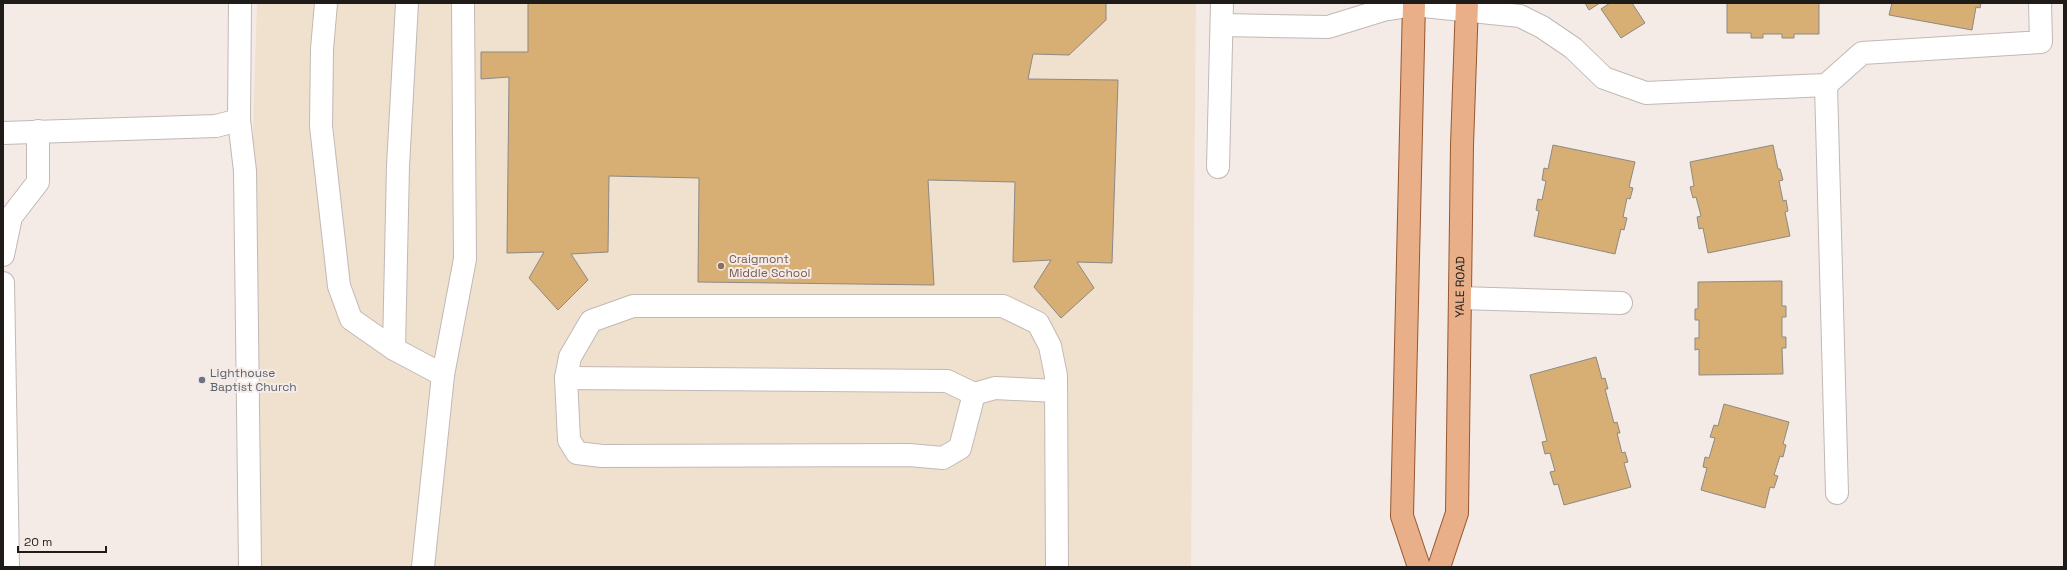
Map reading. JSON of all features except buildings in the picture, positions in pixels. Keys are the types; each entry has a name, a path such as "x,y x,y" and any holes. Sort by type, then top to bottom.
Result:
{"main road":[{"path":"1414,4 1402,516 1419,567"},
{"name":"YALE ROAD","path":"1439,567 1457,513 1462,145 1467,7"}],"lane":[{"path":"240,3 238,120 245,171 250,567"},
{"path":"326,3 322,49 321,126 339,286 351,319 394,349 443,375"},
{"path":"394,349 398,166 407,3"},
{"path":"423,567 443,375 465,259 463,3"},
{"path":"1218,167 1222,3"},
{"path":"1222,25 1328,27 1384,10 1414,4 1467,7 1520,16 1542,27 1573,48 1604,78 1646,93 1826,86 1862,53 2041,42 2040,3"},
{"path":"1826,86 1837,493"},
{"path":"3,133 216,126 238,120"},
{"path":"3,255 12,217 38,182 38,131"},
{"path":"3,283 8,567"},
{"path":"1460,298 1621,303"},
{"path":"974,394 960,448 943,458 909,454 602,456 577,453 569,440 566,378 570,357 591,321 633,306 1003,306 1038,323 1050,346 1056,376 1057,567"},
{"path":"566,378 947,381 974,394 995,388 1056,391"}],"shaded area":[{"name":"Craigmont Middle School","path":"257,3 1196,3 1191,567 239,567"}],"place":[{"name":"Craigmont Middle School","path":"721,266"},
{"name":"Lighthouse Baptist Church","path":"202,380"}]}
